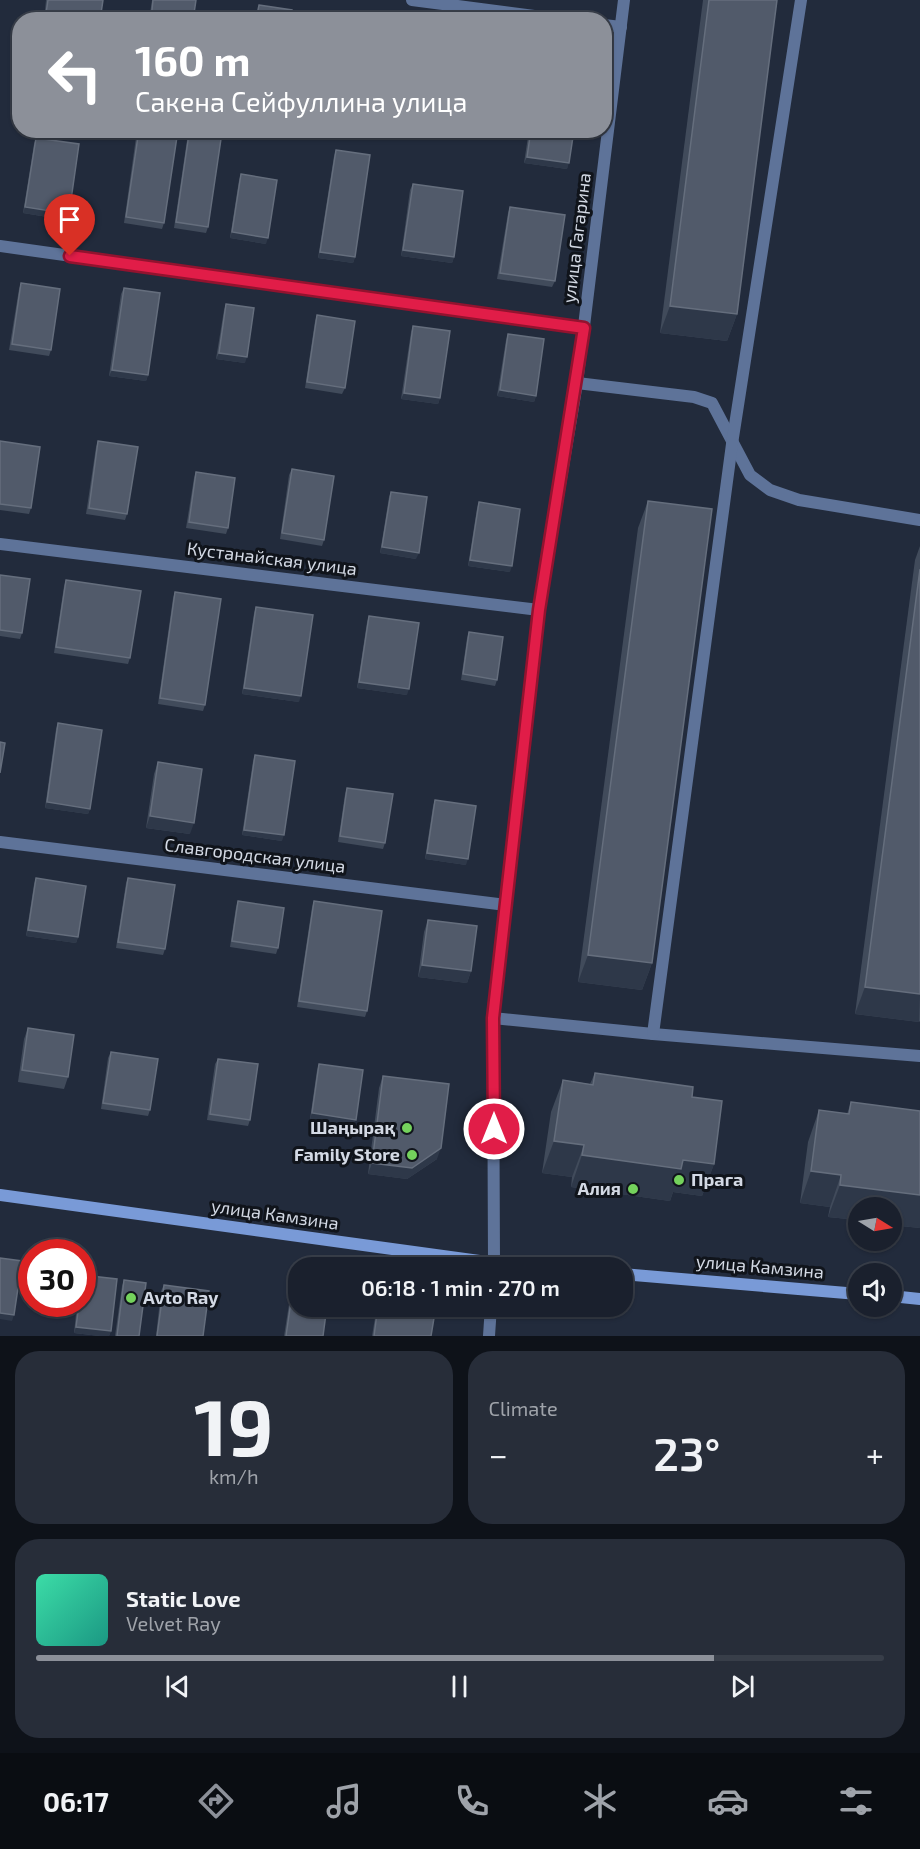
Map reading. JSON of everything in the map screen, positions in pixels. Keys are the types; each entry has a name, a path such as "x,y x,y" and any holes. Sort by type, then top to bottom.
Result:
{"main road":[{"name":"улица Камзина","path":"0,1195 438,1257"},
{"name":"улица Камзина","path":"633,1275 848,1293"},
{"path":"902,1297 920,1299"}],"street":[{"path":"412,0 504,12"},
{"name":"улица Гагарина","path":"612,100 624,0"},
{"path":"653,1034 732,444 801,0"},
{"path":"612,26 621,27"},
{"name":"улица Гагарина","path":"494,1257 493,1018 539,610 577,383 607,138"},
{"path":"0,246 584,328"},
{"path":"577,383 694,397 712,403 750,475 770,490 799,500 920,520"},
{"name":"Кустанайская улица","path":"0,544 539,610"},
{"name":"Славгородская улица","path":"0,842 506,905"},
{"path":"493,1018 920,1056"},
{"path":"489,1336 490,1317"}],"building":[{"path":"48,0 103,0 101,12 46,12"},
{"path":"153,0 196,0 194,12 152,12"},
{"path":"709,0 777,0 737,314 670,306"},
{"path":"259,5 292,10 292,12 258,12"},
{"path":"36,138 79,144 69,214 25,207"},
{"path":"138,138 177,138 164,223 126,217"},
{"path":"188,138 221,139 208,227 176,222"},
{"path":"530,138 573,138 569,163 527,157"},
{"path":"336,150 370,155 355,257 320,252"},
{"path":"241,174 277,180 268,238 232,232"},
{"path":"413,184 463,191 454,257 403,250"},
{"path":"510,207 565,215 555,281 500,273"},
{"path":"21,283 60,289 51,350 12,344"},
{"path":"124,288 160,293 148,375 112,370"},
{"path":"226,304 254,308 247,357 219,353"},
{"path":"317,315 355,321 345,388 307,382"},
{"path":"413,326 450,331 440,398 404,393"},
{"path":"508,334 544,339 536,396 500,390"},
{"path":"0,441 40,447 31,508 0,504"},
{"path":"98,441 138,447 127,514 89,508"},
{"path":"292,469 334,476 324,540 282,533"},
{"path":"196,472 235,478 228,528 189,522"},
{"path":"391,492 427,497 419,553 382,547"},
{"path":"648,501 712,509 652,963 588,955"},
{"path":"479,502 520,509 512,566 470,560"},
{"path":"920,569 920,994 865,987"},
{"path":"0,575 30,579 22,633 0,630"},
{"path":"66,580 141,591 130,658 56,647"},
{"path":"175,592 221,599 205,705 160,698"},
{"path":"256,607 313,615 301,696 244,688"},
{"path":"369,616 419,623 409,689 359,682"},
{"path":"469,632 503,637 497,680 463,674"},
{"path":"58,723 102,730 90,809 47,802"},
{"path":"0,742 5,743 0,773"},
{"path":"255,755 295,761 284,835 244,830"},
{"path":"158,762 202,769 194,823 150,816"},
{"path":"347,788 393,794 385,843 340,836"},
{"path":"435,800 476,806 468,859 427,853"},
{"path":"36,878 86,886 78,937 28,930"},
{"path":"128,878 175,885 165,949 118,942"},
{"path":"238,901 284,908 278,948 232,941"},
{"path":"314,901 382,911 367,1011 299,1001"},
{"path":"428,920 477,926 471,971 422,965"},
{"path":"28,1028 74,1035 68,1077 22,1070"},
{"path":"111,1052 158,1059 150,1110 103,1103"},
{"path":"218,1059 258,1064 250,1120 210,1114"},
{"path":"319,1064 363,1070 356,1120 312,1113"},
{"path":"595,1073 693,1087 692,1097 722,1101 714,1164 683,1160 681,1169 582,1155 584,1145 554,1141 563,1080 593,1085"},
{"name":"Шаңырақ","path":"383,1076 449,1084 441,1148 412,1168 372,1163"},
{"path":"851,1102 920,1111 920,1195 840,1185 841,1175 811,1171 819,1110 849,1114"},
{"path":"0,1258 18,1260 18,1288 14,1315 0,1313"},
{"path":"96,1277 117,1279 111,1331 76,1327 77,1317 96,1317"},
{"path":"124,1280 146,1283 139,1336 117,1336"},
{"path":"164,1285 209,1291 203,1336 157,1336"},
{"path":"289,1317 326,1317 323,1336 286,1336"},
{"path":"377,1317 434,1317 431,1336 374,1336"}],"place":[{"name":"Шаңырақ","path":"407,1128"},
{"name":"Family Store","path":"412,1155"},
{"name":"Прага","path":"679,1180"},
{"name":"Алия","path":"633,1189"},
{"name":"Avto Ray","path":"131,1298"}],"route":[{"path":"70,256 584,328 539,610 493,1018 494,1129"}]}
